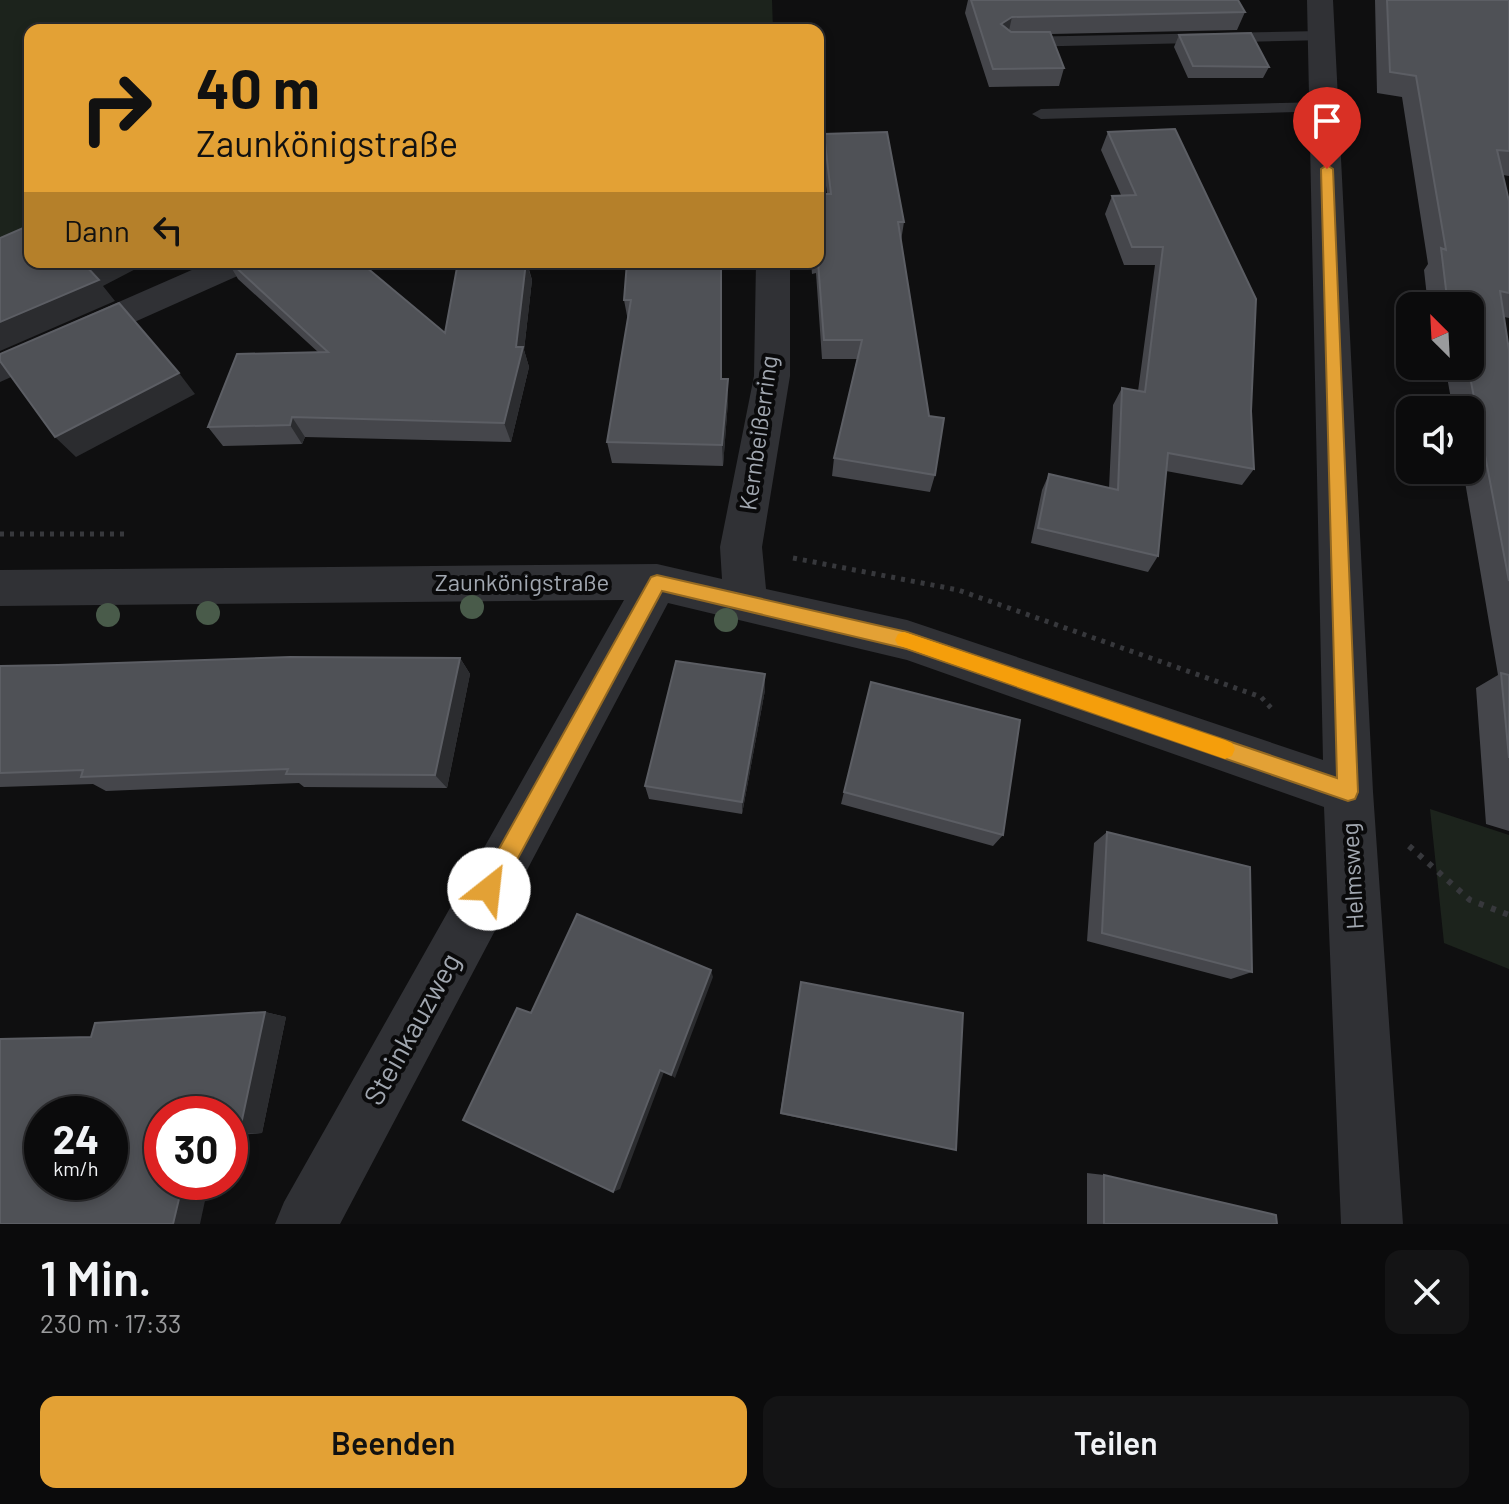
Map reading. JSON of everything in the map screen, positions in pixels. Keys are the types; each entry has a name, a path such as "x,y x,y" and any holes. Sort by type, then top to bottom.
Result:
{"street":[{"name":"Helmsweg","path":"1320,18 1348,792 1372,1224"},
{"path":"0,369 226,268"},
{"name":"Kernbeißerring","path":"746,603 741,547 772,376 773,268"},
{"name":"Zaunkönigstraße","path":"0,588 657,582 907,640 1348,792"},
{"name":"Steinkauzweg","path":"306,1224 657,582"}],"lane":[{"path":"1008,43 1320,18"},
{"path":"1041,114 1325,107"}],"path":[{"path":"1348,792 1470,900 1509,915"}],"shaded area":[{"path":"0,0 772,0 773,24 24,24 24,240 0,250"},
{"path":"1430,809 1509,835 1509,969 1444,943"}],"building":[{"path":"971,0 1238,0 1245,12 1012,17 1001,24 1011,32 1050,32 1064,68 993,69"},
{"path":"1387,0 1509,0 1509,151 1497,150 1509,201 1509,293 1500,291 1509,350 1509,581 1484,450 1484,396 1474,396 1471,380 1484,380 1484,292 1446,292 1441,248 1446,250 1416,76 1390,72"},
{"path":"1251,33 1269,67 1193,66 1179,35"},
{"path":"1175,129 1256,299 1251,411 1254,469 1168,453 1158,556 1038,528 1049,474 1118,490 1122,388 1145,392 1163,247 1132,247 1112,196 1136,195 1108,132"},
{"path":"887,132 904,222 898,222 929,416 944,418 935,475 834,458 862,340 824,340 818,268 824,268 824,194 831,194 824,134"},
{"path":"24,228 24,268 88,268 99,280 0,322 0,238"},
{"path":"237,268 367,268 445,333 457,268 525,268 516,347 523,347 504,423 292,417 290,425 208,427 237,354 328,352"},
{"path":"627,268 721,268 721,379 728,379 722,445 607,442 631,300 624,300"},
{"path":"119,303 179,373 55,437 0,361 0,354"},
{"path":"290,657 460,658 435,775 286,774 288,769 81,777 83,770 0,773 0,666"},
{"path":"676,661 765,674 742,802 645,786"},
{"path":"1501,673 1509,675 1509,758"},
{"path":"871,682 1020,720 1003,835 844,792"},
{"path":"1107,832 1250,867 1252,972 1102,933"},
{"path":"577,914 711,970 671,1075 660,1070 613,1192 463,1120 517,1008 531,1013"},
{"path":"801,982 963,1013 956,1150 781,1113"},
{"path":"265,1012 247,1096 144,1096 144,1200 179,1200 173,1224 0,1224 0,1039 91,1037 95,1023"},
{"path":"1104,1175 1276,1215 1277,1224 1104,1224"}],"slow traffic":[{"path":"904,640 1225,749"}],"route":[{"path":"489,889 657,582 907,640 1348,792 1327,169"}]}
